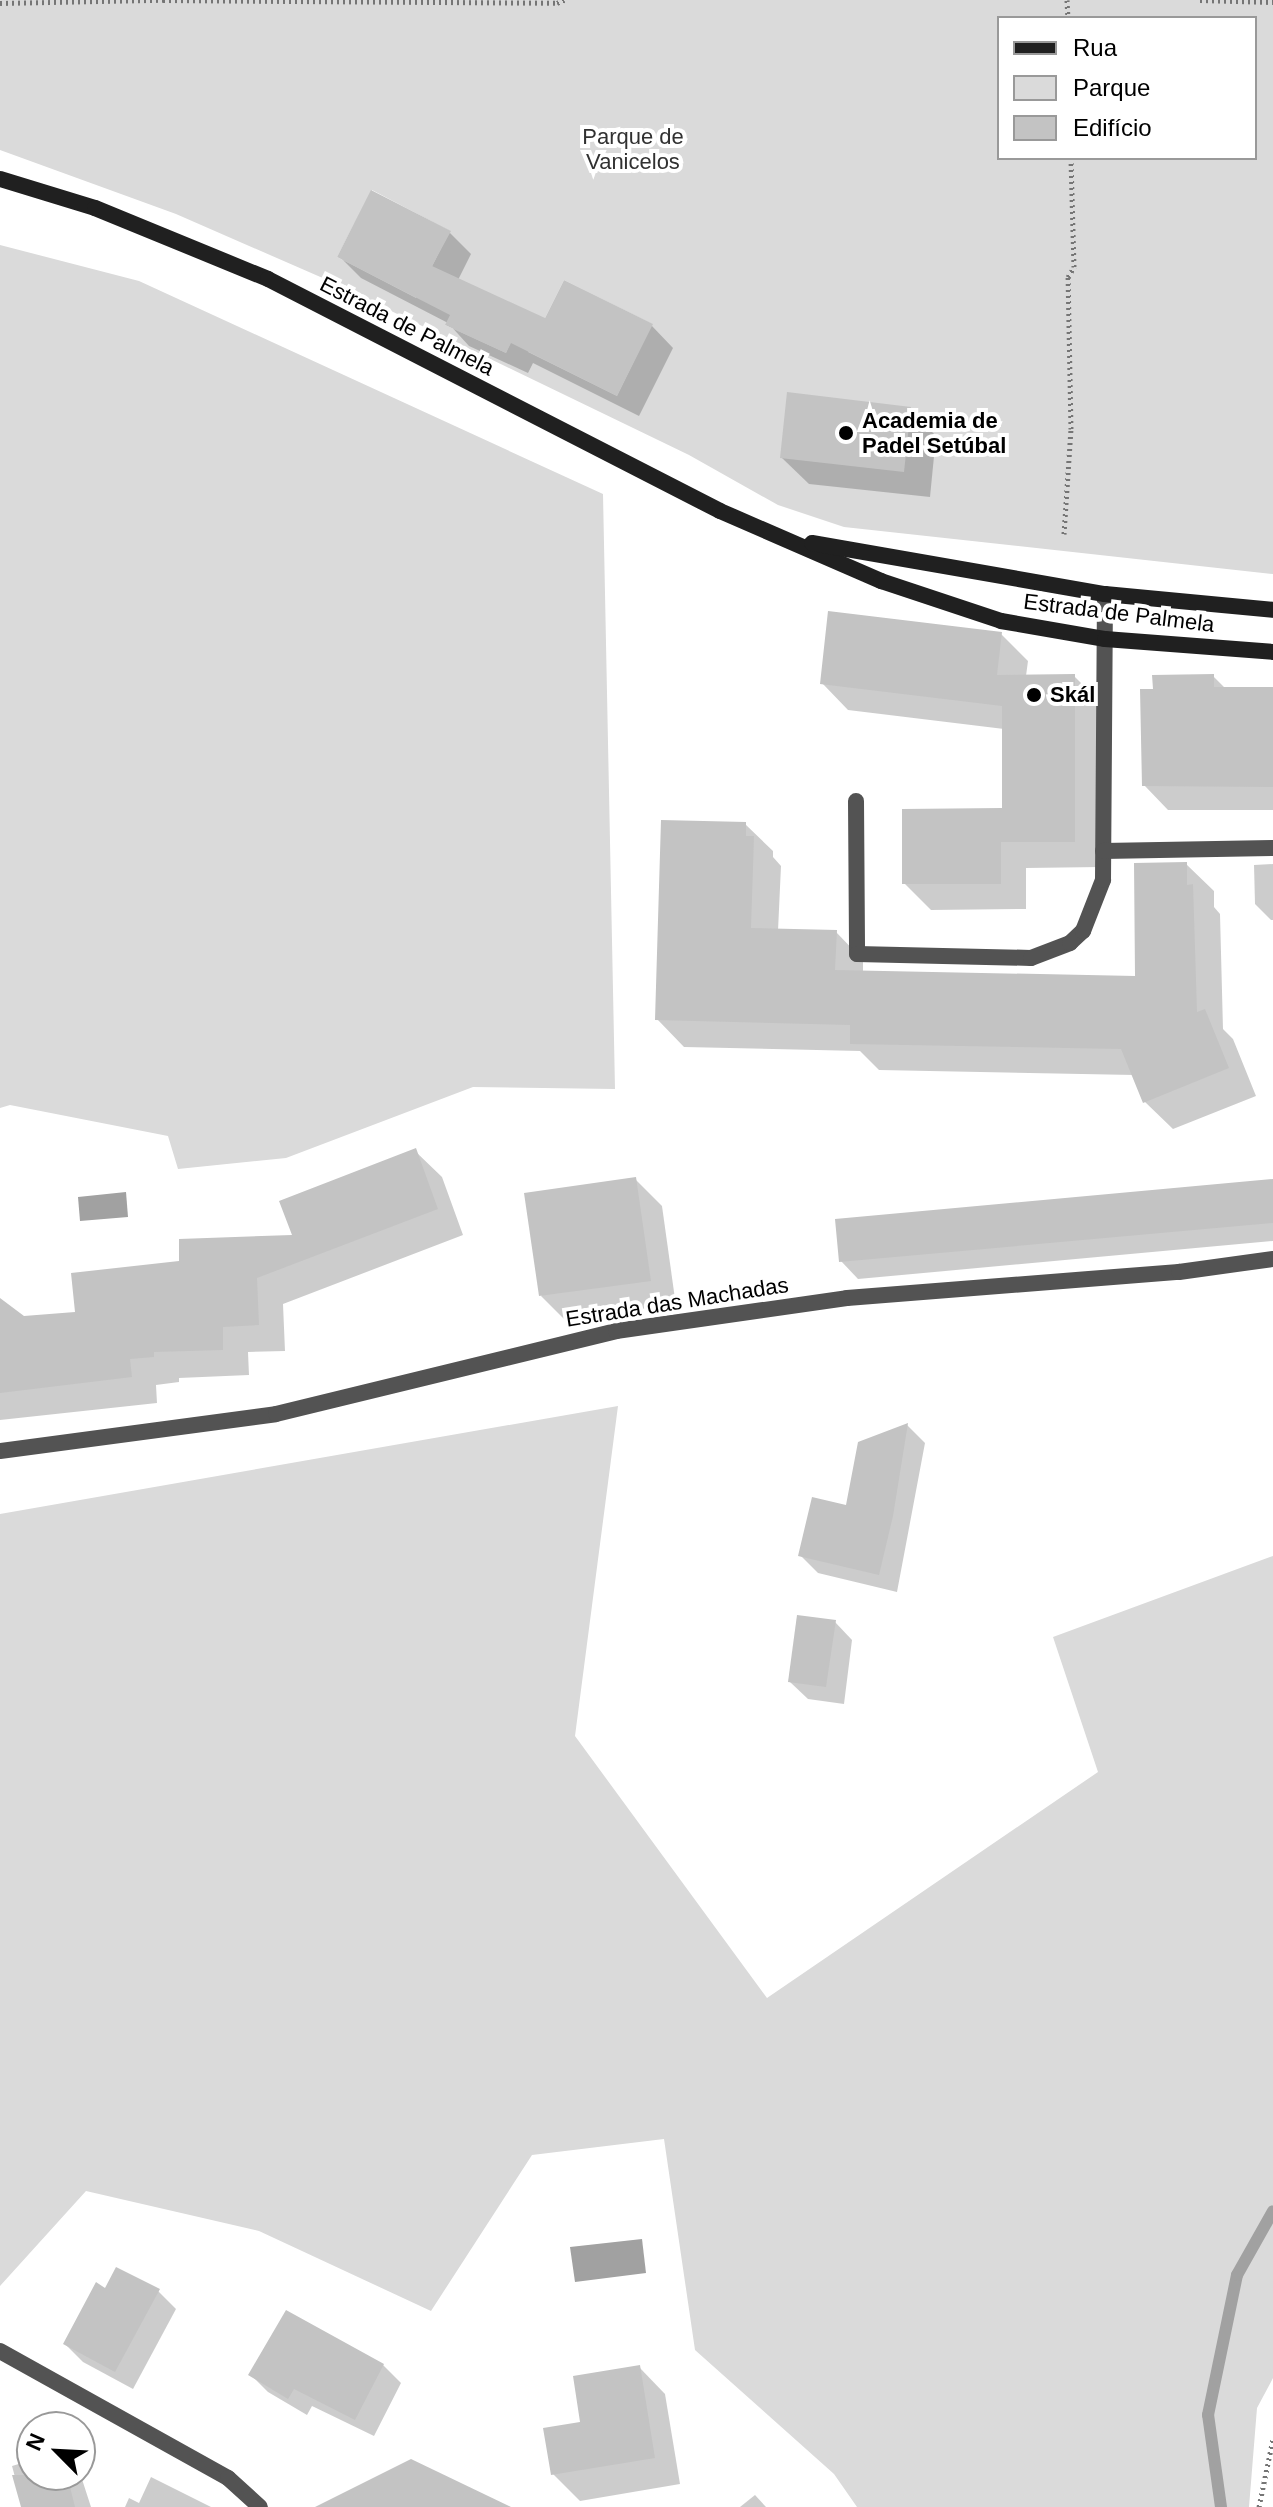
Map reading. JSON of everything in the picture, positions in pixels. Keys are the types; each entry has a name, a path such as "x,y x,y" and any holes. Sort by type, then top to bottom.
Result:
{"street":[{"name":"Estrada de Palmela","path":"0,179 95,208 268,279 720,511 881,581 1001,621 1105,639 1273,652"},
{"name":"Estrada de Palmela","path":"783,538 1105,594 1273,610"},
{"path":"856,801 857,954 1031,958 1070,943 1083,931 1103,880 1105,594"},
{"path":"1103,851 1273,848"},
{"name":"Estrada das Machadas","path":"0,1451 276,1414 616,1331 847,1298 1194,1271 1273,1259"},
{"path":"0,2351 228,2478 260,2507"}],"path":[{"path":"0,3 163,0 557,3 564,0"},
{"path":"1200,0 1273,2"},
{"path":"1064,534 1071,429 1068,277 1074,267 1071,160"},
{"path":"1259,2507 1273,2439"}],"green space":[{"name":"Parque de Vanicelos","path":"0,0 1273,0 1273,574 844,527 778,505 689,455 325,279 176,214 0,150","holes":["372,190 450,231 416,298 337,257","564,280 652,324 617,396 528,352","525,309 506,353 445,325"]},
{"path":"0,245 139,281 603,494 615,1089 473,1087 286,1158 178,1169 168,1136 10,1105 0,1108"},
{"path":"618,1406 575,1736 767,1998 1098,1772 1053,1637 1273,1556 1273,2378 1257,2408 1249,2507 857,2507 834,2474 695,2350 664,2139 532,2155 431,2311 259,2231 86,2191 0,2286 0,1514"}],"shaded area":[{"path":"126,1192 128,1217 80,1221 78,1197"},
{"path":"642,2239 646,2273 575,2282 570,2247"}],"building":[{"path":"371,190 451,231 432,266 545,318 564,280 653,324 617,396 511,343 506,353 445,325 450,315 337,257"},
{"name":"Academia de Padel Setúbal","path":"787,392 911,407 904,472 780,458"},
{"path":"828,611 1002,632 997,675 1075,674 1075,842 1001,842 1001,884 902,884 902,809 1002,808 1002,706 820,684"},
{"path":"1214,674 1214,687 1273,687 1273,787 1142,786 1140,689 1153,689 1152,675"},
{"path":"661,820 746,822 746,836 754,836 751,928 837,930 835,970 1135,976 1134,863 1187,862 1187,885 1193,884 1197,1012 1205,1009 1229,1068 1143,1103 1121,1049 850,1044 850,1025 655,1020"},
{"path":"416,1148 438,1209 257,1278 259,1325 223,1327 223,1350 154,1352 154,1357 130,1359 132,1377 0,1393 0,1298 24,1316 75,1312 71,1273 179,1261 179,1239 292,1235 279,1201"},
{"path":"636,1177 651,1281 539,1296 524,1193"},
{"path":"1273,1179 1273,1223 839,1262 835,1219"},
{"path":"908,1423 893,1516 879,1575 798,1556 812,1497 846,1505 858,1442"},
{"path":"797,1615 836,1620 826,1687 788,1682"},
{"path":"116,2267 160,2289 115,2372 63,2344 96,2282 105,2288"},
{"path":"286,2310 384,2364 355,2420 294,2389 288,2399 248,2375"},
{"path":"640,2365 655,2458 551,2475 543,2428 580,2422 573,2376"},
{"path":"411,2459 511,2507 315,2507"},
{"path":"16,2491 71,2491 75,2507 21,2507"}],"waterway":[{"path":"1221,2507 1208,2415 1237,2275 1273,2211"}],"place":[{"name":"Academia de Padel Setúbal","path":"846,433"},
{"name":"Skál","path":"1034,695"}]}
